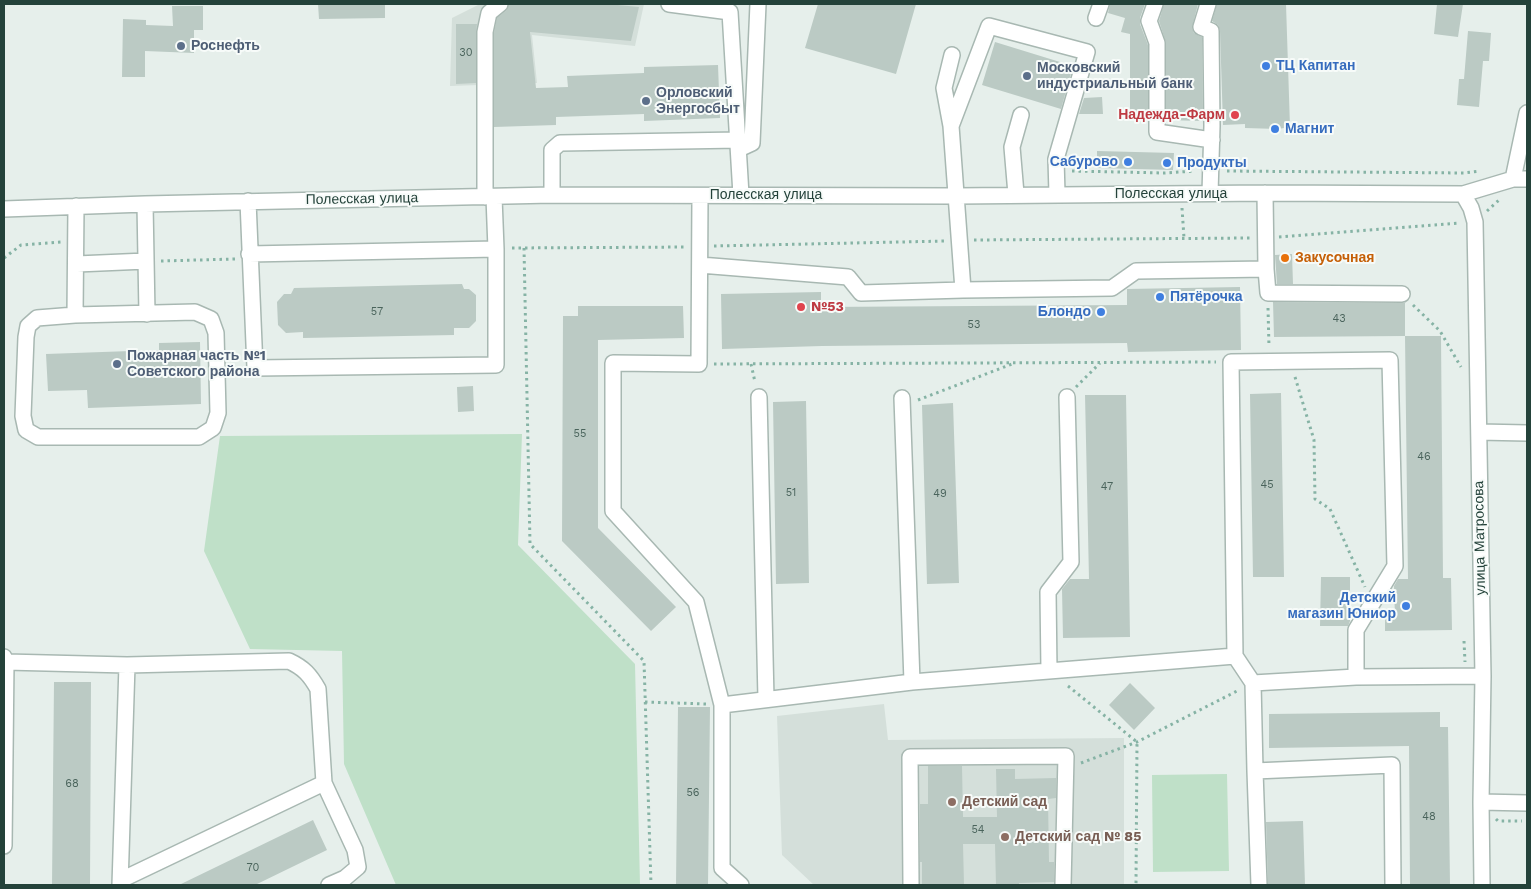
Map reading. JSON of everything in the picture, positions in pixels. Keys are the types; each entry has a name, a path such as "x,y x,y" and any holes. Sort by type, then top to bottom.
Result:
{"street":[{"path":"248,201 255,368 496,365 496,249 490,197 484,32 489,13 500,4"},
{"path":"669,4 730,12 741,195"},
{"path":"552,195 552,150 560,143 752,143 758,4"},
{"path":"1155,4 1149,21 1158,42 1157,132 1212,140"},
{"path":"1208,4 1202,27 1211,31 1212,140 1210,193"},
{"path":"951,126 988,26 1087,52 1056,159 1057,194"},
{"path":"952,56 944,88 951,126 964,290"},
{"path":"1520,179 1527,113"},
{"path":"1016,194 1012,147 1021,115"},
{"name":"Полесская улица","path":"4,209 248,201 552,195 1463,194 1520,179"},
{"path":"1265,193 1268,293 1402,294"},
{"name":"улица Матросова","path":"1463,194 1472,208 1475,222 1483,676 1482,885"},
{"path":"700,196 699,364 613,363 613,510 696,602 722,705 722,868 741,885"},
{"path":"145,204 147,314"},
{"path":"75,316 77,264 76,206"},
{"path":"249,256 496,249"},
{"path":"77,264 146,261"},
{"path":"700,265 848,277 861,293 1112,288 1136,271 1266,269"},
{"path":"196,312 211,319 216,333 218,413 213,428 199,437 38,437 26,430 24,416 26,336 28,326 37,318 75,316 196,312"},
{"path":"1258,885 1253,683 1235,656 1231,362 1390,360 1395,566 1356,630 1356,677"},
{"path":"759,397 766,699"},
{"path":"1049,671 1048,592 1072,562 1067,397"},
{"path":"903,402 912,682"},
{"path":"1479,432 1527,433"},
{"path":"722,705 912,682 1235,656"},
{"path":"4,846 5,660 127,665 289,661 300,666 318,689 324,783 355,850 358,867 344,878 329,885"},
{"path":"127,665 121,882 324,783"},
{"path":"1253,683 1356,677 1483,676"},
{"path":"898,885 911,878 910,757 1066,756 1063,885"},
{"path":"1255,771 1392,765 1393,885"},
{"path":"1481,802 1527,803"}],"path":[{"path":"1056,171 1164,173 1210,170 1464,173 1482,170"},
{"path":"496,249 960,240 1266,238 1475,222 1520,179"},
{"path":"4,258 21,244 77,241"},
{"path":"524,248 530,544 644,661 651,885"},
{"path":"146,261 249,256"},
{"path":"1268,293 1269,361"},
{"path":"1402,294 1440,331 1461,367"},
{"path":"1290,361 1314,440 1315,500 1330,509 1372,604"},
{"path":"1067,397 1100,362"},
{"path":"699,364 1231,362"},
{"path":"903,402 1016,363"},
{"path":"1049,671 1137,742"},
{"path":"1066,768 1137,742 1253,683"},
{"path":"645,702 722,705"},
{"path":"1136,885 1137,742"}],"shaded area":[{"path":"480,4 644,4 635,46 532,35 537,83 450,86 452,18"},
{"name":"Детский сад","path":"884,704 888,740 1124,738 1124,885 814,885 782,855 777,716"}],"green space":[{"path":"522,434 518,545 635,664 640,885 396,885 344,764 342,651 250,649 204,551 220,436"},
{"path":"1227,774 1229,871 1153,872 1152,775"}],"building":[{"path":"318,4 385,4 385,18 319,19"},
{"path":"509,4 607,4 639,7 631,41 530,32 536,88 568,87 567,76 644,73 644,67 718,65 720,118 644,121 644,114 556,117 556,125 494,127 494,33 497,18 506,11"},
{"path":"818,4 916,4 896,74 805,48"},
{"path":"1110,4 1145,4 1140,24 1148,45 1148,113 1130,113 1130,34 1121,32 1125,18 1108,13"},
{"path":"1164,4 1198,4 1192,28 1194,33 1202,37 1203,121 1166,120 1166,43 1159,21"},
{"name":"ТЦ Капитан","path":"1217,4 1286,4 1290,127 1278,129 1245,128 1245,124 1223,125 1220,31 1218,25 1212,21"},
{"path":"1437,4 1463,4 1458,37 1434,34"},
{"path":"172,6 203,6 203,30 194,30 194,53 145,51 145,77 122,77 123,19 146,20 146,25 173,26"},
{"path":"456,24 477,24 476,83 456,84"},
{"path":"1468,31 1491,33 1489,61 1483,61 1479,107 1457,105 1459,79 1464,79"},
{"name":"Московский индустриальный банк","path":"995,42 1073,66 1061,109 982,85"},
{"path":"1102,97 1103,114 1079,114 1084,98"},
{"path":"1097,151 1174,153 1173,170 1097,168"},
{"path":"1292,254 1293,284 1277,284 1275,255"},
{"path":"462,284 464,289 469,289 476,295 476,321 469,328 454,328 454,335 303,338 303,332 286,333 278,325 277,302 284,294 291,294 294,288"},
{"path":"1240,287 1241,350 1128,352 1127,343 822,346 722,349 721,294 821,292 821,307 1127,305 1127,289"},
{"path":"1273,302 1405,303 1405,336 1274,337"},
{"path":"578,306 683,306 684,338 598,340 598,528 676,607 651,631 562,541 563,316 578,316"},
{"path":"1405,336 1441,336 1443,578 1451,578 1452,630 1385,631 1385,616 1395,616 1394,586 1398,579 1408,579"},
{"path":"200,342 201,404 88,408 87,390 48,391 46,354 159,350 159,343"},
{"path":"473,386 474,411 458,412 457,387"},
{"path":"1281,393 1284,577 1253,577 1250,394"},
{"path":"1085,395 1126,395 1130,637 1063,638 1062,589 1070,579 1089,579"},
{"path":"806,401 809,583 776,584 773,402"},
{"path":"953,403 959,583 927,584 922,405"},
{"path":"1321,577 1350,577 1350,621 1348,626 1320,626"},
{"path":"54,682 91,682 90,885 52,885"},
{"path":"1130,683 1155,708 1134,730 1109,705"},
{"path":"678,707 710,707 708,885 676,885"},
{"path":"1440,712 1440,727 1448,727 1450,885 1410,885 1409,746 1269,748 1269,714"},
{"path":"928,766 962,766 963,817 997,817 996,769 1015,769 1015,779 1056,778 1056,798 1048,799 1049,862 1054,862 1054,882 996,885 995,844 963,844 964,885 922,885 920,804 928,804"},
{"path":"313,820 327,850 255,885 179,885"},
{"path":"1303,821 1305,885 1268,885 1266,822"}],"place":[{"name":"Роснефть","path":"181,46"},
{"name":"ТЦ Капитан","path":"1266,66"},
{"name":"Московский индустриальный банк","path":"1027,76"},
{"name":"Орловский Энергосбыт","path":"646,101"},
{"name":"Надежда-Фарм","path":"1235,115"},
{"name":"Магнит","path":"1275,129"},
{"name":"Сабурово","path":"1128,162"},
{"name":"Продукты","path":"1167,163"},
{"name":"Закусочная","path":"1285,258"},
{"name":"Пятёрочка","path":"1160,297"},
{"name":"№53","path":"801,307"},
{"name":"Блондо","path":"1101,312"},
{"name":"Пожарная часть №1 Советского района","path":"117,364"},
{"name":"Детский магазин Юниор","path":"1406,606"},
{"name":"Детский сад","path":"952,802"},
{"name":"Детский сад № 85","path":"1005,837"}]}
